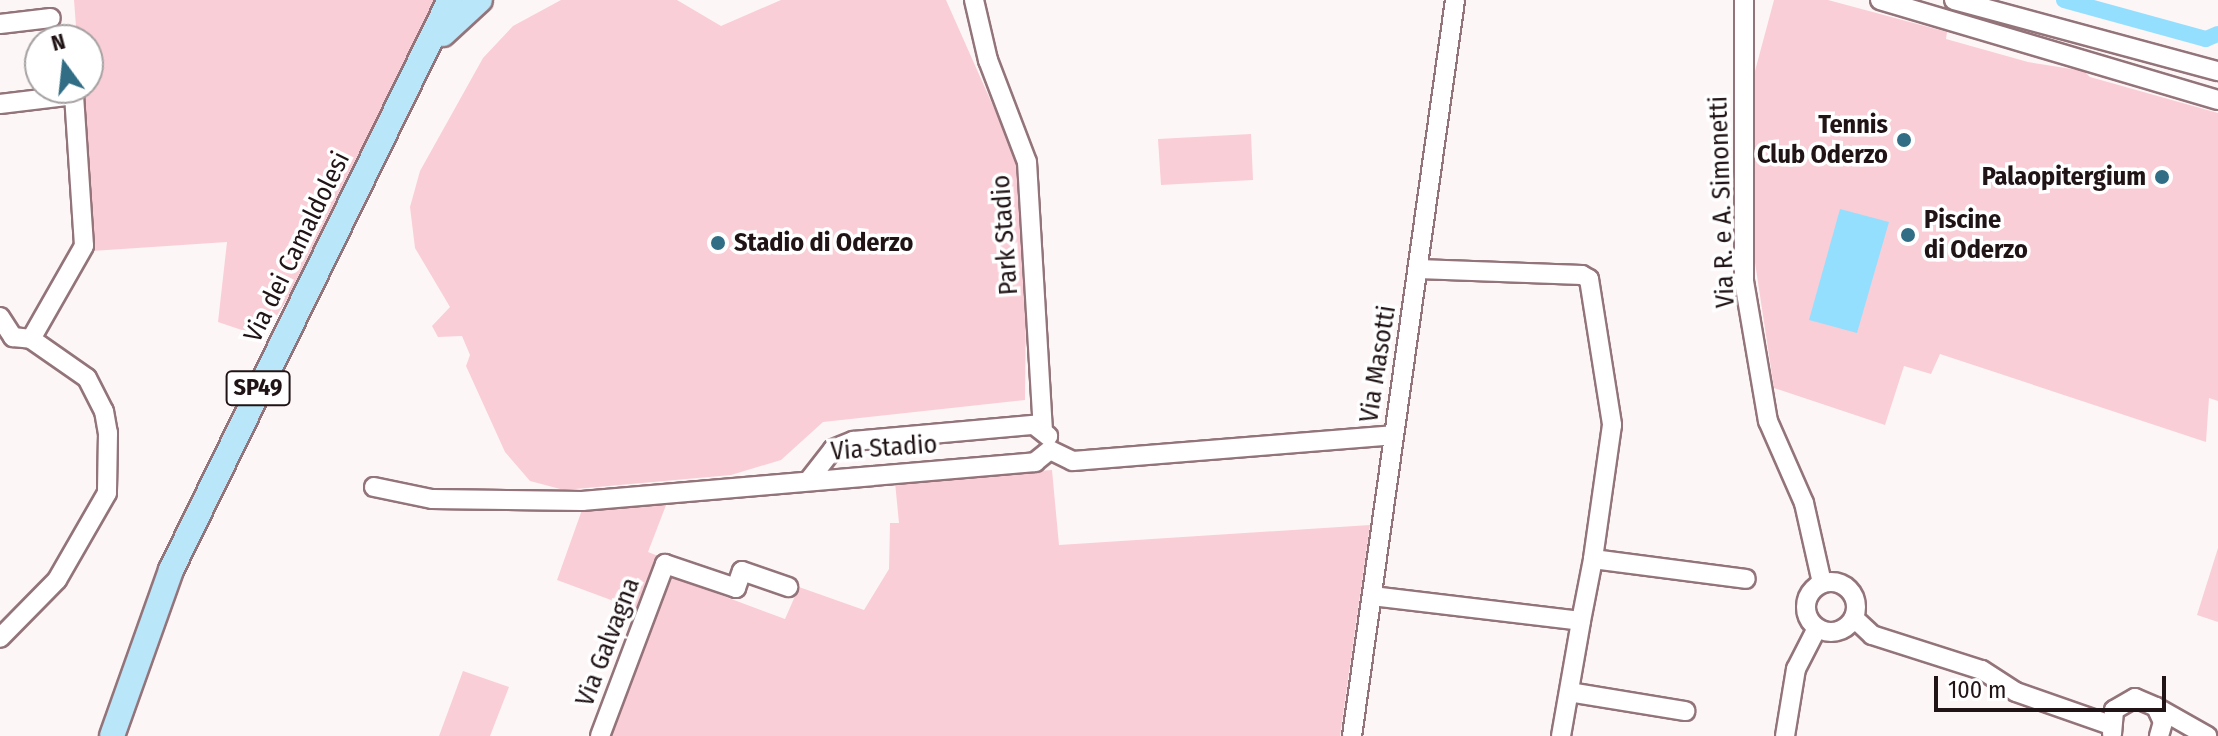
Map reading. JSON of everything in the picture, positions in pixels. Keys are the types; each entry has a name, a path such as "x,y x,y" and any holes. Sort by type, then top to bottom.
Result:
{"main road":[{"name":"Via dei Camaldolesi","path":"112,736 171,570 338,224 428,51 450,0"},
{"name":"Via dei Camaldolesi","path":"428,51 480,0"}],"street":[{"name":"Park Stadio","path":"974,0 988,60 1027,162 1043,428 1050,450"},
{"name":"Via Masotti","path":"1352,736 1455,0"},
{"name":"Via R. e A. Simonetti","path":"1744,0 1744,281 1768,421 1804,503 1822,583"},
{"path":"1954,0 2218,71"},
{"path":"1887,1 2043,56 2218,100"},
{"path":"0,24 51,18"},
{"path":"2043,56 2053,25"},
{"path":"0,104 74,95 84,246 15,338"},
{"path":"1418,269 1582,275 1589,279 1612,425 1593,559 1561,736"},
{"path":"0,317 15,338 71,363 97,393 108,433 107,493 57,580 0,638"},
{"path":"809,480 833,449 858,441 1043,428"},
{"path":"1050,450 1073,461 1393,435"},
{"path":"858,441 849,455 859,477"},
{"name":"Via Stadio","path":"374,487 432,499 511,503 1035,462 1050,450"},
{"path":"1593,559 1746,579"},
{"name":"Via Galvagna","path":"600,736 665,564 736,588 742,571 788,587"},
{"path":"1837,582 1850,590 1856,604 1854,618 1833,632 1817,628 1806,608 1810,593 1822,583 1837,582"},
{"path":"1372,596 1581,621"},
{"path":"1854,618 1872,635 1982,670 2016,692 2112,731 2114,710 2127,699 2143,699 2207,736"},
{"path":"1785,736 1796,669 1817,628"},
{"path":"1569,692 1685,711"},
{"path":"2156,707 2163,722 2159,736"}],"shaded area":[{"path":"74,0 450,0 345,210 263,337 218,322 227,242 92,251 81,104 104,104 104,24 76,24"},
{"name":"Stadio di Oderzo","path":"561,0 677,0 721,26 781,0 946,0 1017,160 1026,298 1025,400 823,422 781,460 731,475 564,490 530,481 505,452 466,366 470,355 462,336 438,337 432,326 450,307 415,248 410,207 420,171 483,58 513,26"},
{"path":"1774,0 1828,0 1947,32 1946,39 2028,62 2084,71 2090,77 2218,113 2218,401 2209,398 2206,442 1940,354 1931,374 1904,366 1885,425 1774,388 1747,210 1751,86"},
{"path":"1251,134 1253,180 1161,185 1158,139"},
{"path":"1052,470 1059,545 1370,525 1340,736 608,736 667,575 785,619 799,587 864,610 889,569 890,523 899,523 895,482"},
{"path":"668,500 648,552 658,556 638,610 557,580 583,507"},
{"path":"2218,548 2218,622 2197,615"},
{"path":"463,671 509,687 490,736 439,736"}],"water":[{"path":"1840,209 1889,222 1857,333 1809,320"}],"waterway":[{"path":"2064,0 2206,39 2218,34"}],"place":[{"name":"Tennis Club Oderzo","path":"1904,140"},
{"name":"Palaopitergium","path":"2162,177"},
{"name":"Piscine di Oderzo","path":"1908,235"},
{"name":"Stadio di Oderzo","path":"718,243"}]}
